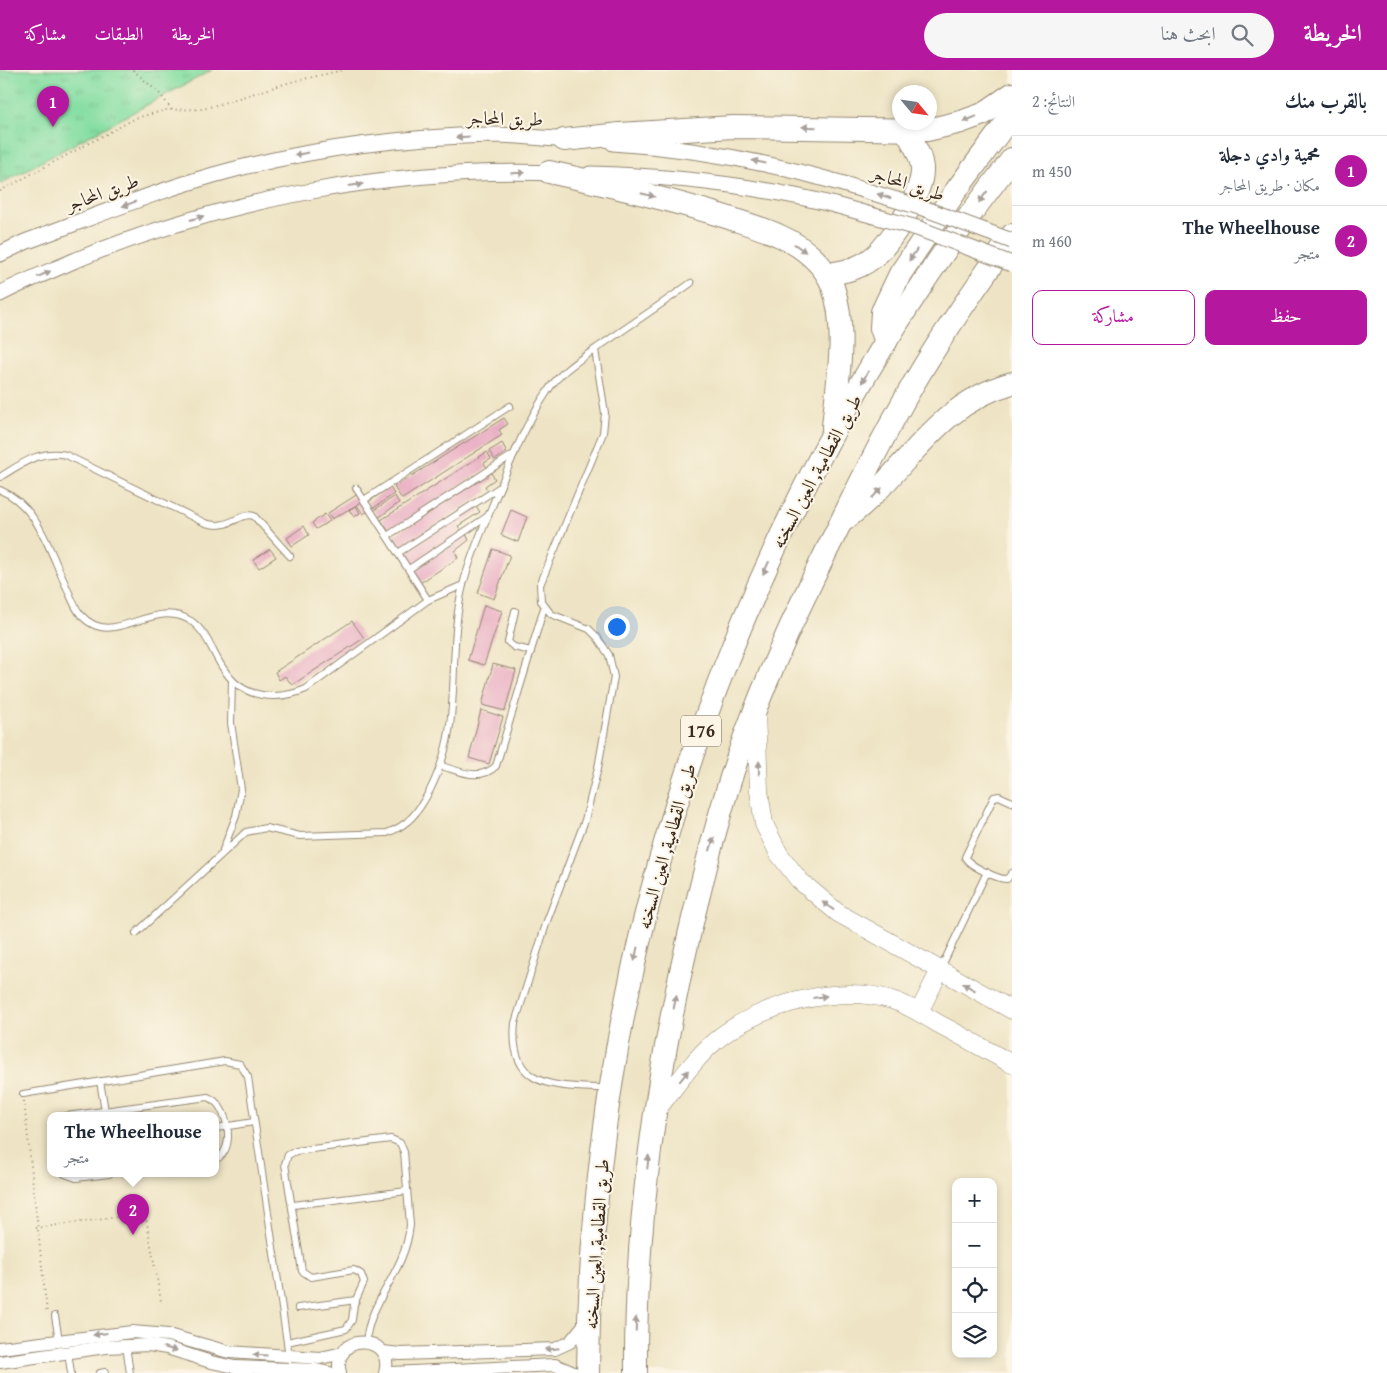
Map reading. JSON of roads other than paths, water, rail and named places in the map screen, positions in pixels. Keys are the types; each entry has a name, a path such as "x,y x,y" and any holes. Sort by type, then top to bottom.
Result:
{"highway":[{"path":"564,140 639,132 733,127 820,127 906,131 939,128 983,114 1012,94"},
{"path":"886,342 881,328 882,312 900,274 955,192 1012,115"},
{"path":"827,274 845,271 864,264 879,253 918,191 922,177 922,164 906,131"},
{"name":"طريق القطامية, العين السخنه","path":"588,1373 588,1320 597,1198 611,1089 637,949 669,827 709,707 758,583 833,433 886,342 943,252 1012,159"},
{"path":"549,172 659,197 779,235 810,255 827,274 840,312 840,339 833,433"},
{"name":"176","path":"636,1373 636,1328 642,1222 654,1114 678,982 707,861 756,709 807,590 892,423 936,347 1012,235"},
{"path":"840,524 885,485 934,428 950,413 989,391 1012,383"}],"main road":[{"path":"756,709 758,790 762,816 771,839 788,868 811,892 831,908 1012,1010"},
{"path":"919,1012 940,970"},
{"path":"654,1114 695,1061 714,1042 763,1013 800,1000 856,995 893,1000 919,1012 1012,1064"}],"street":[{"name":"طريق المحاجر","path":"0,254 25,242 190,182 273,160 315,152 400,141 491,135 671,147 707,152 775,166 840,183 923,208 1012,242"},
{"path":"0,294 48,272 133,238 264,201 344,186 398,179 549,172 698,180 770,190 835,205 917,228 1012,264"},
{"path":"382,1352 400,1354 555,1349 570,1342 588,1320"},
{"path":"0,1348 113,1332 148,1332 178,1337 220,1351 326,1357 343,1353"},
{"path":"340,1373 340,1360 343,1353 354,1343 366,1342 377,1346 382,1352 386,1360 385,1373"},
{"path":"0,1362 68,1352 148,1345 167,1348 211,1362 255,1371 316,1370 330,1373"},
{"path":"392,1373 555,1365 574,1373"}],"lane":[{"path":"136,933 240,836 259,828 273,828 300,836 387,833 410,820 420,808 441,766 453,716 454,644 463,585 472,556 514,454 542,399 562,373 691,283"},
{"path":"595,350 605,413 603,433 540,585 541,601 544,608 551,614 589,630 597,637 609,655 614,677 592,794 579,837 547,921 515,1023 514,1045 526,1072 539,1082 611,1089"},
{"path":"364,500 510,406"},
{"path":"0,477 36,456 51,453 66,455 205,523 225,525 245,515 254,516 290,556"},
{"path":"387,536 514,454"},
{"path":"398,553 500,487"},
{"path":"356,488 428,600"},
{"path":"0,490 17,499 35,519 75,606 88,621 106,628 116,628 154,614 174,614 183,617 199,628 232,680 246,690 262,696 285,696 306,689 428,600 463,585"},
{"path":"408,569 488,516"},
{"path":"441,766 476,776 483,775 496,766 544,608"},
{"path":"515,611 508,642 514,647 531,651"},
{"path":"221,853 234,822 241,789 231,723 232,680"},
{"path":"1012,802 999,796 994,797 966,855 967,862 1004,879 1012,873"},
{"path":"940,970 987,872"},
{"path":"23,1094 233,1061 240,1064 248,1076 289,1356"},
{"path":"100,1081 105,1111"},
{"path":"97,1112 208,1096 222,1106 226,1126 226,1149 219,1156"},
{"path":"219,1127 254,1122"},
{"path":"287,1342 346,1329 352,1320 356,1300 364,1282 358,1271 350,1269 311,1277 304,1274 286,1160 291,1152 391,1139 403,1147 410,1225 406,1248 399,1268 372,1316 366,1342"},
{"path":"293,1205 407,1191"},
{"path":"298,1308 356,1300"},
{"path":"55,1316 59,1340"},
{"path":"126,1346 130,1373"},
{"path":"68,1352 72,1373"},
{"path":"100,1373 105,1372"}],"place":[{"name":"محمية وادي دجلة","path":"53,127"},
{"name":"The Wheelhouse","path":"133,1235"}]}
